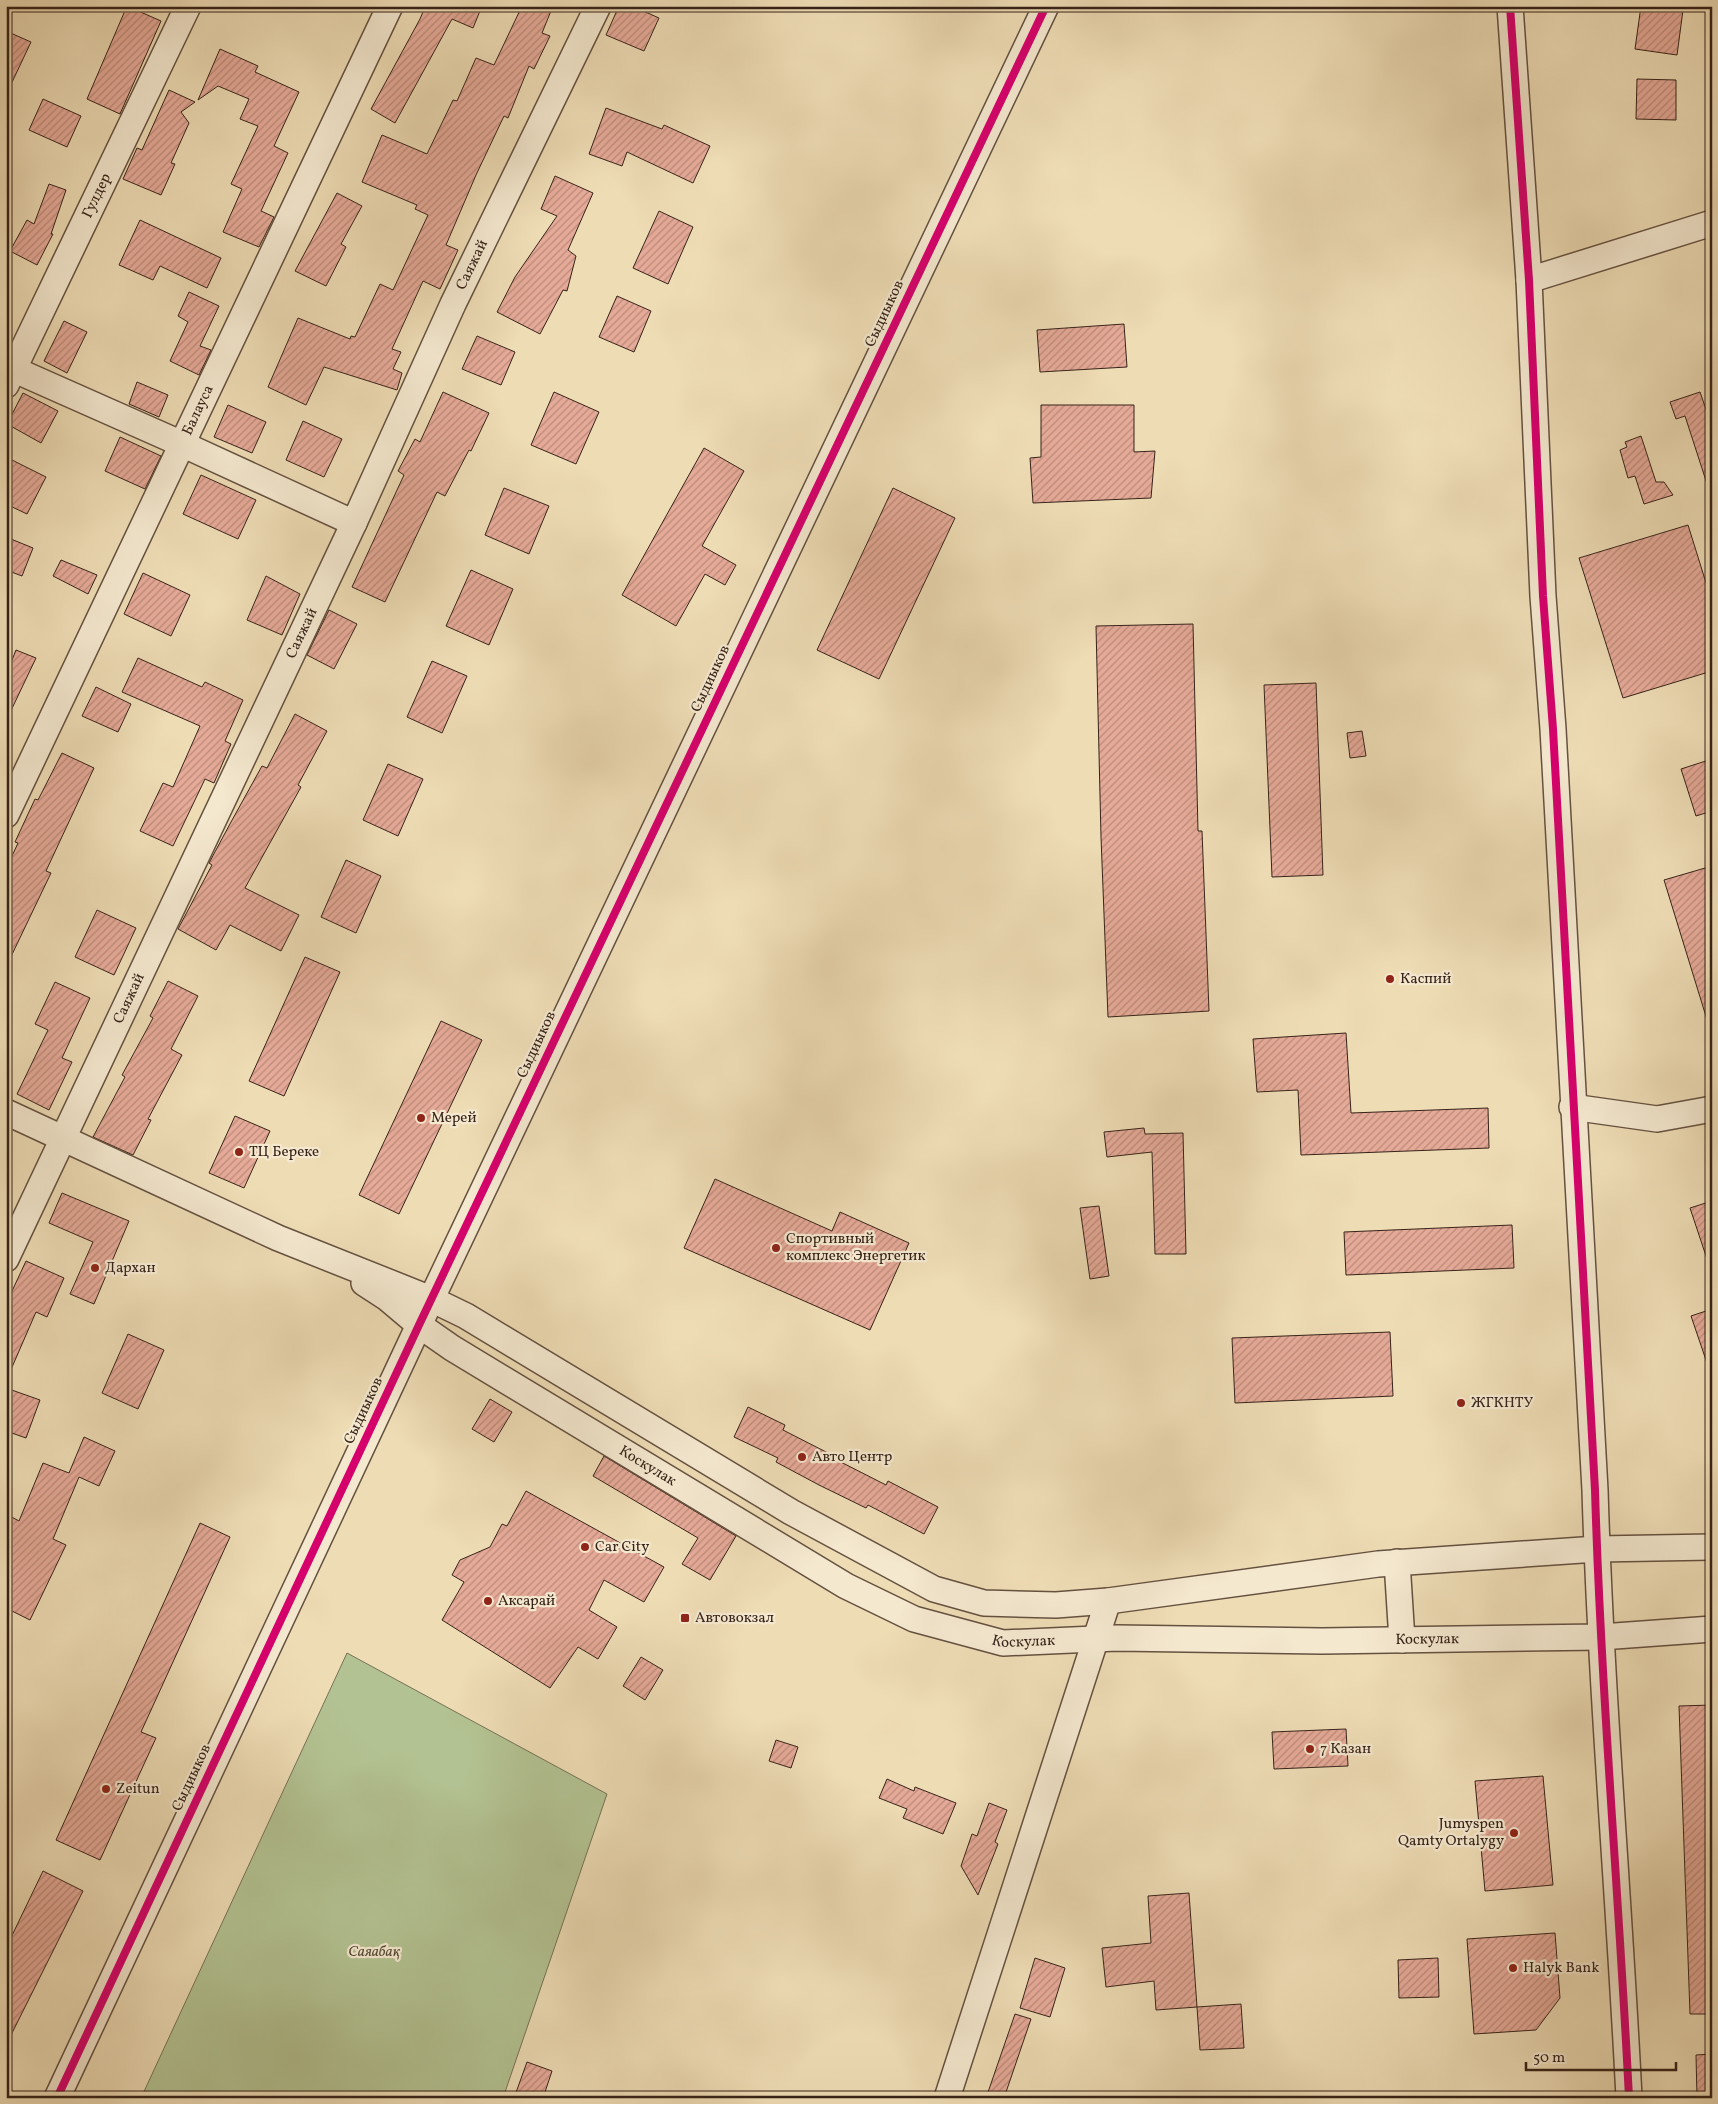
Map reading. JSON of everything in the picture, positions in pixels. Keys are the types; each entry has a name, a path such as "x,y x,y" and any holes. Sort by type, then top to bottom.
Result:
{"street":[{"name":"Гулдер","path":"9,374 188,6"},
{"name":"Балауса","path":"6,815 390,6"},
{"name":"Саяжай","path":"6,1259 354,523 453,304 598,6"},
{"name":"Сыдиыков","path":"57,2098 431,1299 1046,6"},
{"path":"1510,6 1529,280 1543,596 1553,729 1572,1107 1602,1637 1622,1948 1629,2098"},
{"path":"1529,280 1712,223"},
{"path":"9,374 182,444 354,523"},
{"path":"1572,1107 1657,1119 1712,1109"},
{"path":"6,1112 300,1248 431,1299 466,1316 791,1512 934,1589 984,1603 1056,1604 1108,1600 1396,1562 1597,1549 1712,1547"},
{"name":"Коскулак","path":"300,1248 368,1285 452,1348 846,1586 914,1619 1003,1643 1095,1638 1322,1641 1602,1637 1712,1629"},
{"path":"1396,1562 1402,1640"},
{"path":"947,2098 1108,1600"}],"green space":[{"name":"Саяабақ","path":"347,1653 607,1794 503,2098 141,2098"}],"building":[{"path":"127,6 161,21 120,114 87,99"},
{"path":"423,6 482,6 473,28 452,19 395,123 371,109 420,19 425,7"},
{"path":"522,6 553,6 542,33 550,36 534,69 529,66 508,118 504,116 476,175 446,245 458,250 440,289 423,281 392,349 401,352 393,369 402,373 397,390 324,367 306,405 268,387 298,318 350,339 351,336 355,337 380,284 393,290 428,215 415,209 417,205 362,182 382,135 427,154 453,100 457,101 476,58 494,65"},
{"path":"619,6 632,6 659,18 644,51 606,35"},
{"path":"1641,6 1683,10 1677,55 1635,49"},
{"path":"6,31 31,42 6,95"},
{"path":"220,49 258,66 255,72 299,92 274,146 288,153 261,211 274,217 259,247 223,232 242,189 231,184 258,126 240,119 249,99 218,86 198,100"},
{"path":"1637,79 1676,80 1676,120 1636,119"},
{"path":"169,90 195,102 181,112 189,123 171,163 175,164 161,195 123,179 137,148 142,150"},
{"path":"43,99 81,116 67,147 29,130"},
{"path":"606,108 662,129 664,125 710,146 693,183 627,152 622,166 589,154"},
{"path":"555,176 593,193 568,250 576,256 567,291 563,290 540,334 497,312 515,277 557,216 541,209"},
{"path":"49,184 66,190 51,234 53,234 37,265 10,251 27,220 34,224"},
{"path":"337,193 362,206 341,244 346,247 326,286 295,271"},
{"path":"659,211 693,227 668,284 633,268"},
{"path":"140,220 221,258 207,288 160,266 153,280 119,265"},
{"path":"189,292 219,306 200,346 211,350 199,375 170,361 188,322 178,316"},
{"path":"617,296 651,311 634,352 599,337"},
{"path":"64,321 87,332 67,373 44,361"},
{"path":"1124,324 1127,367 1040,372 1037,330"},
{"path":"477,336 515,352 501,385 462,369"},
{"path":"137,382 168,395 159,417 129,404"},
{"path":"443,392 489,413 471,451 469,450 445,496 437,492 385,602 352,587 404,475 398,471 415,439 420,442"},
{"path":"554,392 599,412 576,464 531,445"},
{"path":"1700,392 1708,415 1712,418 1712,489 1709,490 1685,416 1676,419 1670,402"},
{"path":"23,393 58,411 41,443 7,424"},
{"path":"228,405 266,422 252,453 214,437"},
{"path":"1041,405 1134,405 1134,452 1155,451 1151,498 1033,503 1030,458 1041,457"},
{"path":"303,421 342,439 324,477 286,460"},
{"path":"1641,436 1656,482 1664,482 1673,495 1644,504 1635,476 1628,478 1620,450 1627,447 1625,442"},
{"path":"120,437 161,456 145,489 105,471"},
{"path":"704,448 744,471 702,546 736,565 725,585 705,574 676,626 622,595"},
{"path":"6,457 46,477 27,514 6,504"},
{"path":"201,475 256,500 238,539 183,514"},
{"path":"504,488 549,506 529,554 485,535"},
{"path":"893,488 955,518 879,679 817,650"},
{"path":"1688,525 1712,602 1712,671 1623,698 1579,558"},
{"path":"6,537 33,548 22,576 6,570"},
{"path":"61,560 97,575 88,594 53,576"},
{"path":"471,570 513,589 489,645 446,626"},
{"path":"143,573 190,595 171,636 124,614"},
{"path":"266,576 300,594 282,635 247,620"},
{"path":"329,610 357,624 334,669 307,655"},
{"path":"1193,624 1198,831 1202,831 1209,1011 1108,1017 1096,626"},
{"path":"16,650 36,658 6,721 6,657 12,660"},
{"path":"138,658 202,687 205,682 243,700 225,741 231,744 214,783 205,779 173,846 140,831 163,783 173,787 200,726 122,692"},
{"path":"432,661 467,676 442,733 407,717"},
{"path":"1316,683 1323,875 1272,877 1264,685"},
{"path":"96,687 131,704 118,732 82,716"},
{"path":"295,714 327,731 298,785 301,787 245,888 299,915 281,951 230,925 216,950 178,929 212,865 209,863 231,822 262,766 267,768"},
{"path":"1362,731 1366,756 1350,758 1347,733"},
{"path":"62,753 94,768 46,871 51,873 6,967 6,869 18,843 15,842 35,799 38,800"},
{"path":"1712,759 1712,811 1696,816 1681,769"},
{"path":"388,764 423,779 398,836 363,820"},
{"path":"346,860 381,876 356,933 321,917"},
{"path":"1712,866 1712,1022 1708,1023 1664,880"},
{"path":"97,910 136,928 114,975 75,957"},
{"path":"305,957 340,972 284,1096 249,1081"},
{"path":"168,981 198,996 171,1049 182,1055 148,1119 151,1120 133,1155 93,1137 125,1077 122,1075 153,1018 150,1016"},
{"path":"55,982 90,998 62,1058 72,1062 49,1110 17,1094 48,1030 35,1024"},
{"name":"Мерей","path":"441,1021 482,1040 399,1214 359,1195"},
{"path":"1346,1033 1351,1113 1488,1108 1489,1148 1301,1155 1298,1090 1257,1092 1253,1039"},
{"name":"ТЦ Береке","path":"235,1116 270,1131 244,1188 209,1173"},
{"path":"1144,1128 1145,1134 1183,1133 1186,1254 1155,1254 1152,1152 1107,1157 1104,1132"},
{"path":"715,1179 832,1231 840,1212 909,1243 870,1330 684,1248"},
{"name":"Дархан","path":"62,1193 129,1221 94,1304 70,1294 93,1242 49,1223"},
{"path":"1712,1201 1712,1264 1709,1265 1690,1208"},
{"path":"1099,1206 1109,1276 1090,1279 1080,1208"},
{"path":"1512,1225 1514,1268 1346,1275 1344,1232"},
{"path":"26,1261 64,1278 47,1317 36,1312 6,1381 6,1304"},
{"path":"1712,1309 1712,1369 1709,1369 1691,1316"},
{"path":"1390,1332 1393,1396 1235,1403 1232,1338"},
{"path":"128,1334 164,1350 138,1409 102,1393"},
{"path":"6,1388 40,1400 26,1438 6,1431"},
{"path":"490,1399 512,1412 494,1442 472,1429"},
{"path":"748,1407 785,1425 783,1430 828,1453 827,1455 886,1485 888,1481 938,1507 924,1534 868,1505 866,1508 819,1485 776,1462 778,1458 734,1437"},
{"path":"84,1437 115,1451 99,1486 79,1477 53,1539 66,1545 30,1620 6,1608 6,1514 19,1521 43,1463 69,1473"},
{"path":"604,1456 736,1536 710,1580 682,1564 698,1538 593,1476"},
{"path":"526,1491 664,1567 644,1602 604,1580 589,1610 617,1627 598,1659 578,1647 550,1688 442,1620 464,1582 452,1575 460,1560 490,1547 502,1524 507,1526"},
{"path":"200,1523 230,1537 141,1732 156,1738 100,1860 56,1840"},
{"path":"641,1657 663,1670 645,1700 623,1686"},
{"path":"1712,1705 1712,2014 1690,2014 1679,1706"},
{"name":"7 Казан","path":"1346,1729 1348,1766 1274,1769 1272,1732"},
{"path":"776,1740 798,1747 791,1768 769,1761"},
{"name":"Jumyspen Qamty Ortalygy","path":"1543,1776 1553,1885 1485,1891 1475,1781"},
{"path":"887,1779 914,1791 915,1787 956,1803 943,1834 903,1818 907,1809 879,1798"},
{"path":"989,1803 1007,1810 995,1842 998,1844 978,1895 961,1866 972,1834 977,1836"},
{"path":"43,1871 83,1891 6,2045 6,1948"},
{"path":"1189,1893 1197,2007 1156,2010 1154,1981 1106,1987 1102,1948 1151,1943 1148,1896"},
{"name":"Halyk Bank","path":"1555,1933 1560,1998 1536,2030 1474,2034 1467,1939"},
{"path":"1035,1958 1065,1968 1050,2017 1020,2008"},
{"path":"1438,1958 1439,1997 1399,1998 1398,1960"},
{"path":"1241,2004 1244,2048 1200,2050 1197,2007"},
{"path":"1015,2014 1031,2019 1004,2098 986,2098"},
{"path":"1712,2054 1712,2098 1697,2098 1696,2055"},
{"path":"527,2062 552,2071 543,2098 514,2098"}],"cycle path":[{"path":"57,2098 419,1325 1046,6"},
{"path":"1510,6 1529,280 1543,596 1553,729 1595,1490 1601,1642 1629,2098"}],"place":[{"name":"Каспий","path":"1390,979"},
{"name":"Мерей","path":"421,1118"},
{"name":"ТЦ Береке","path":"239,1152"},
{"name":"Спортивный комплекс Энергетик","path":"776,1248"},
{"name":"Дархан","path":"95,1268"},
{"name":"ЖГКНТУ","path":"1461,1403"},
{"name":"Авто Центр","path":"802,1457"},
{"name":"Car City","path":"585,1547"},
{"name":"Аксарай","path":"488,1601"},
{"name":"Автовокзал","path":"685,1618"},
{"name":"7 Казан","path":"1310,1749"},
{"name":"Zeitun","path":"106,1789"},
{"name":"Jumyspen Qamty Ortalygy","path":"1514,1833"},
{"name":"Halyk Bank","path":"1513,1968"}]}
